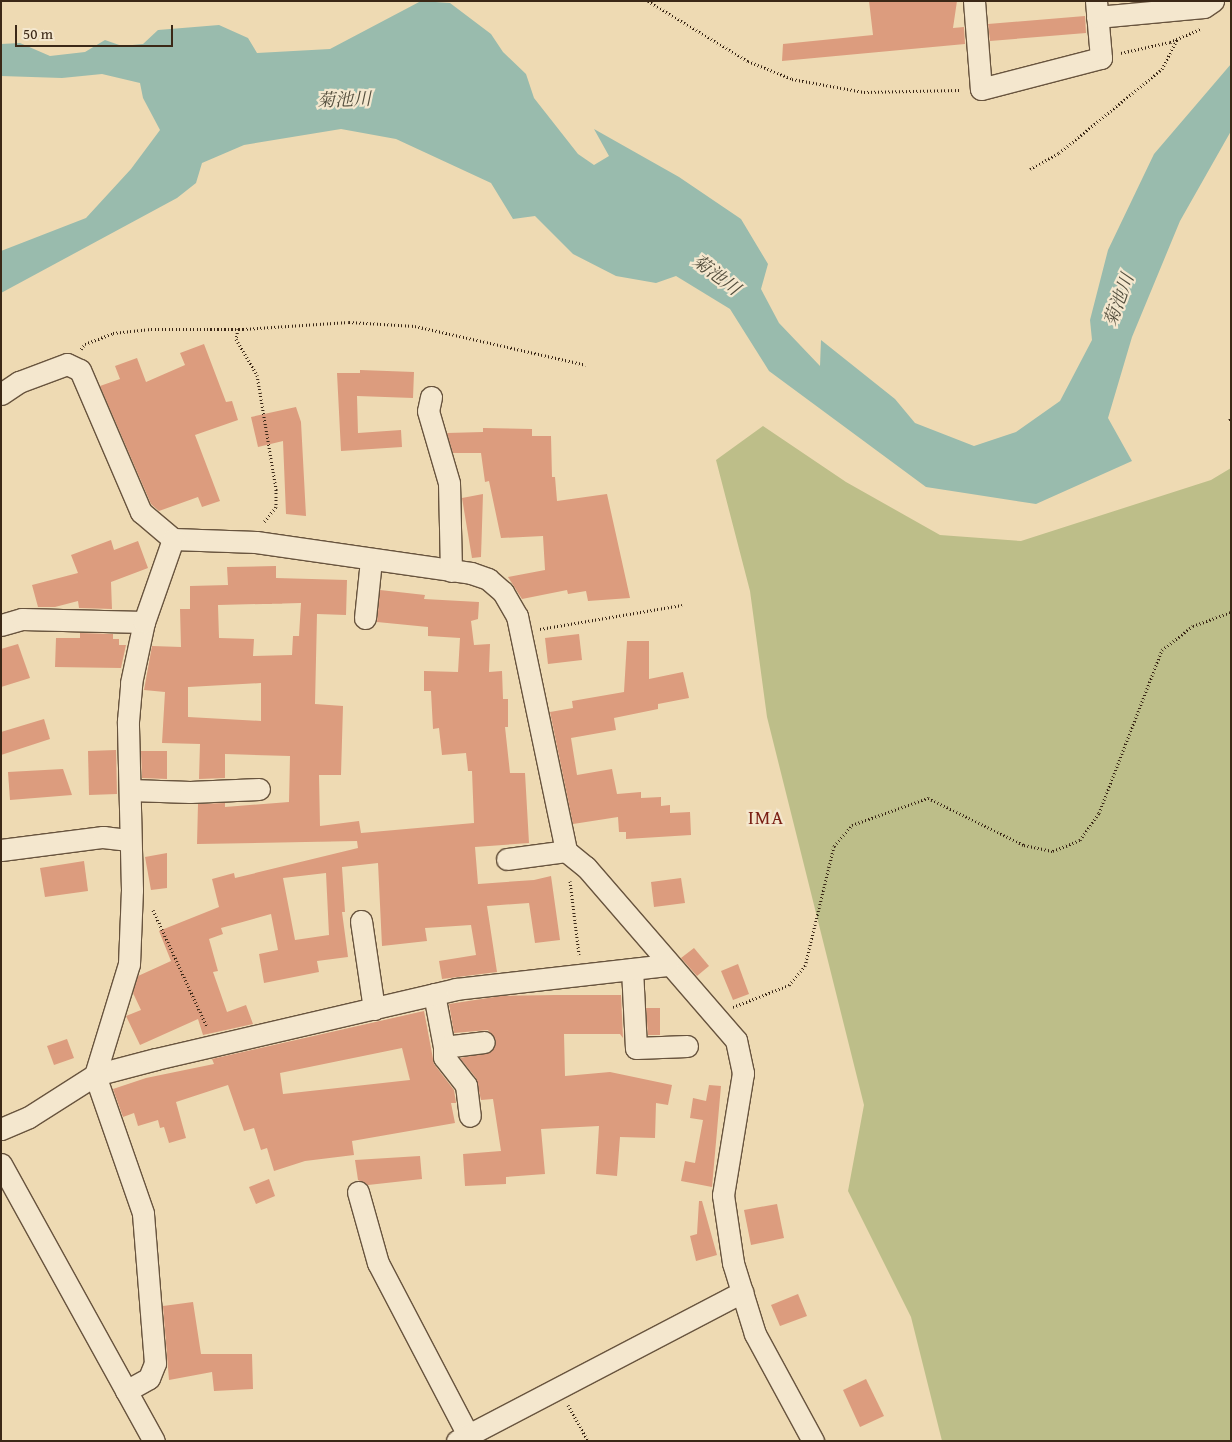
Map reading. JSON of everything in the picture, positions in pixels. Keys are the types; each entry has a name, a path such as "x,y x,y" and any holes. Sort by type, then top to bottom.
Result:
{"street":[{"path":"974,1 981,89 1101,58 1096,9 1204,7 1213,1"},
{"path":"1,394 19,382 67,364 80,370 141,512 173,539 256,542 451,571 488,579 503,592 516,616 566,851 586,867 668,965 718,1016 736,1040 743,1073 723,1195 733,1263 754,1334 813,1441"},
{"path":"431,397 428,411 449,483 451,571"},
{"path":"126,1391 149,1378 155,1363 143,1213 95,1075 129,964 132,890 129,840 130,692 144,622 173,539"},
{"path":"365,618 371,560"},
{"path":"1,625 22,619 144,622"},
{"path":"130,790 190,792 258,789"},
{"path":"1,850 103,837 129,840"},
{"path":"506,859 566,851"},
{"path":"361,921 374,1009"},
{"path":"1,1129 29,1117 95,1075 456,989 668,965"},
{"path":"632,970 636,1048 687,1046"},
{"path":"434,994 444,1047 444,1057 466,1085 470,1116"},
{"path":"444,1047 484,1042"},
{"path":"1,1164 154,1441"},
{"path":"358,1192 378,1263 462,1438 558,1386 742,1292"}],"path":[{"path":"648,1 748,61 792,80 864,92 981,89"},
{"path":"1101,58 1177,39 1210,26"},
{"path":"1030,169 1059,153 1162,69 1177,39"},
{"path":"67,364 85,344 113,333 151,329 238,329 349,322 416,326 586,365"},
{"path":"238,329 236,339 257,375 276,489 276,507 257,533 256,542"},
{"path":"520,635 655,608 682,605"},
{"path":"718,1016 741,1002 789,985 805,966 834,846 852,825 928,798 1024,845 1053,851 1080,840 1099,813 1162,650 1193,626 1231,612"},
{"path":"566,851 582,975"},
{"path":"132,890 146,892 214,1046"},
{"path":"558,1386 588,1441"}],"green space":[{"path":"763,426 846,482 940,535 1021,541 1211,480 1231,468 1231,1441 942,1441 911,1317 848,1191 864,1105 767,717 750,591 716,460"}],"water":[{"name":"菊池川","path":"421,1 450,3 491,34 503,52 526,74 534,98 578,154 594,165 609,156 594,129 679,177 741,219 768,264 761,289 779,323 820,366 821,340 895,399 915,423 974,446 1016,432 1060,401 1092,340 1090,320 1108,250 1154,154 1231,64 1231,131 1180,221 1132,337 1108,418 1132,461 1036,504 926,487 769,371 730,309 676,276 656,283 616,276 573,254 535,216 513,219 491,183 396,139 341,129 244,145 202,163 196,183 177,198 1,293 1,251 86,218 131,169 160,130 143,98 140,83 102,74 62,78 1,76 1,44 20,43 50,56 85,52 105,40 122,46 143,44 158,30 219,25 248,38 257,53 330,49"}],"building":[{"path":"869,1 957,1 953,28 964,27 965,44 782,61 783,44 873,35"},
{"path":"1085,16 1086,33 990,41 988,24"},
{"path":"204,344 226,402 232,401 238,420 195,435 220,501 202,507 198,497 159,511 151,504 100,386 120,379 115,366 137,358 146,382 185,365 180,353"},
{"path":"360,370 414,372 413,398 357,396 358,433 401,430 402,447 341,451 337,373 360,373"},
{"path":"296,407 301,422 306,516 286,514 283,441 258,447 251,417"},
{"path":"483,428 532,429 532,436 551,436 552,477 555,477 557,501 607,494 630,598 588,601 586,591 568,594 567,590 522,599 508,577 545,570 543,536 501,538 489,481 485,482 481,453 453,453 447,433 483,432"},
{"path":"483,494 481,557 472,558 462,498"},
{"path":"111,540 114,550 138,541 148,568 111,582 112,609 79,608 78,601 55,607 38,607 32,585 78,573 71,555"},
{"path":"276,566 276,578 347,580 346,615 317,614 315,704 343,706 341,775 319,775 320,826 359,821 361,833 474,823 472,771 468,771 466,753 442,755 439,728 433,729 431,691 424,691 424,671 458,672 460,638 428,636 428,627 377,622 380,590 425,595 424,599 479,602 478,619 471,621 474,645 490,644 489,672 502,671 503,699 508,699 508,727 505,727 510,773 525,773 529,843 475,847 478,884 534,880 551,876 560,940 535,943 529,903 487,906 497,972 442,979 439,961 476,955 471,925 425,928 427,941 382,946 378,863 342,867 345,912 342,912 348,957 317,961 319,972 264,983 259,954 278,950 271,914 221,928 223,934 209,939 218,971 213,972 227,1012 246,1005 253,1024 203,1035 198,1019 140,1045 126,1016 141,1010 133,993 138,976 171,961 159,931 219,907 212,879 234,873 235,878 358,848 357,841 197,844 198,804 225,803 225,807 289,802 290,756 225,754 225,778 199,779 200,744 162,743 165,692 144,690 152,646 181,647 180,609 190,609 190,586 228,585 227,567","holes":["301,603 299,636 293,636 292,655 253,656 254,639 219,638 218,605","261,683 261,721 188,717 188,687","326,873 329,935 295,940 283,878"]},
{"path":"80,633 113,634 113,639 119,639 119,645 126,645 121,668 55,667 56,638 80,638"},
{"path":"579,634 582,660 548,664 545,638"},
{"path":"627,641 649,641 649,679 683,672 689,698 658,704 658,709 614,718 616,730 571,738 577,775 612,769 617,794 641,792 641,798 661,797 661,806 670,805 670,813 690,812 691,835 626,839 626,832 619,832 618,817 573,824 550,712 573,708 572,701 624,692"},
{"path":"18,644 30,678 1,687 1,649"},
{"path":"44,719 50,739 1,755 1,732"},
{"path":"116,750 117,794 89,795 88,751"},
{"path":"141,751 167,751 167,779 142,778"},
{"path":"63,769 72,795 10,800 8,772"},
{"path":"167,853 167,888 151,890 145,857"},
{"path":"84,861 88,891 45,897 40,868"},
{"path":"681,878 685,903 654,907 651,882"},
{"path":"694,948 709,966 697,976 681,958"},
{"path":"738,964 749,994 733,1000 721,971"},
{"path":"621,995 623,1038 620,1034 564,1034 565,1076 610,1072 672,1085 668,1105 656,1103 655,1138 620,1137 617,1176 596,1174 599,1126 541,1129 545,1174 506,1177 506,1184 465,1186 463,1154 501,1151 493,1099 481,1100 476,1078 460,1058 491,1052 496,1041 488,1030 454,1033 449,1004 501,996"},
{"path":"646,1008 660,1008 660,1035 648,1035"},
{"path":"424,1011 434,1064 454,1090 456,1103 451,1103 455,1123 352,1141 354,1155 305,1161 274,1171 267,1148 261,1150 254,1128 244,1131 228,1085 176,1102 186,1138 169,1143 164,1127 160,1128 158,1120 138,1126 134,1113 123,1117 113,1089 146,1078 214,1064 212,1059","holes":["402,1048 410,1080 283,1094 280,1073"]},
{"path":"67,1039 74,1058 54,1065 47,1046"},
{"path":"709,1085 721,1086 712,1187 681,1181 685,1161 695,1163 703,1120 690,1118 693,1098 706,1101"},
{"path":"420,1156 422,1179 368,1185 358,1180 355,1160"},
{"path":"269,1179 275,1196 256,1204 249,1187"},
{"path":"699,1201 702,1201 717,1255 696,1261 690,1236 697,1234"},
{"path":"777,1204 784,1238 751,1245 744,1210"},
{"path":"798,1294 807,1316 780,1326 771,1305"},
{"path":"193,1302 201,1354 252,1354 253,1389 214,1391 212,1372 169,1380 163,1306"},
{"path":"866,1379 884,1416 860,1427 843,1390"}],"district":[{"name":"IMA","path":"766,818"}]}
